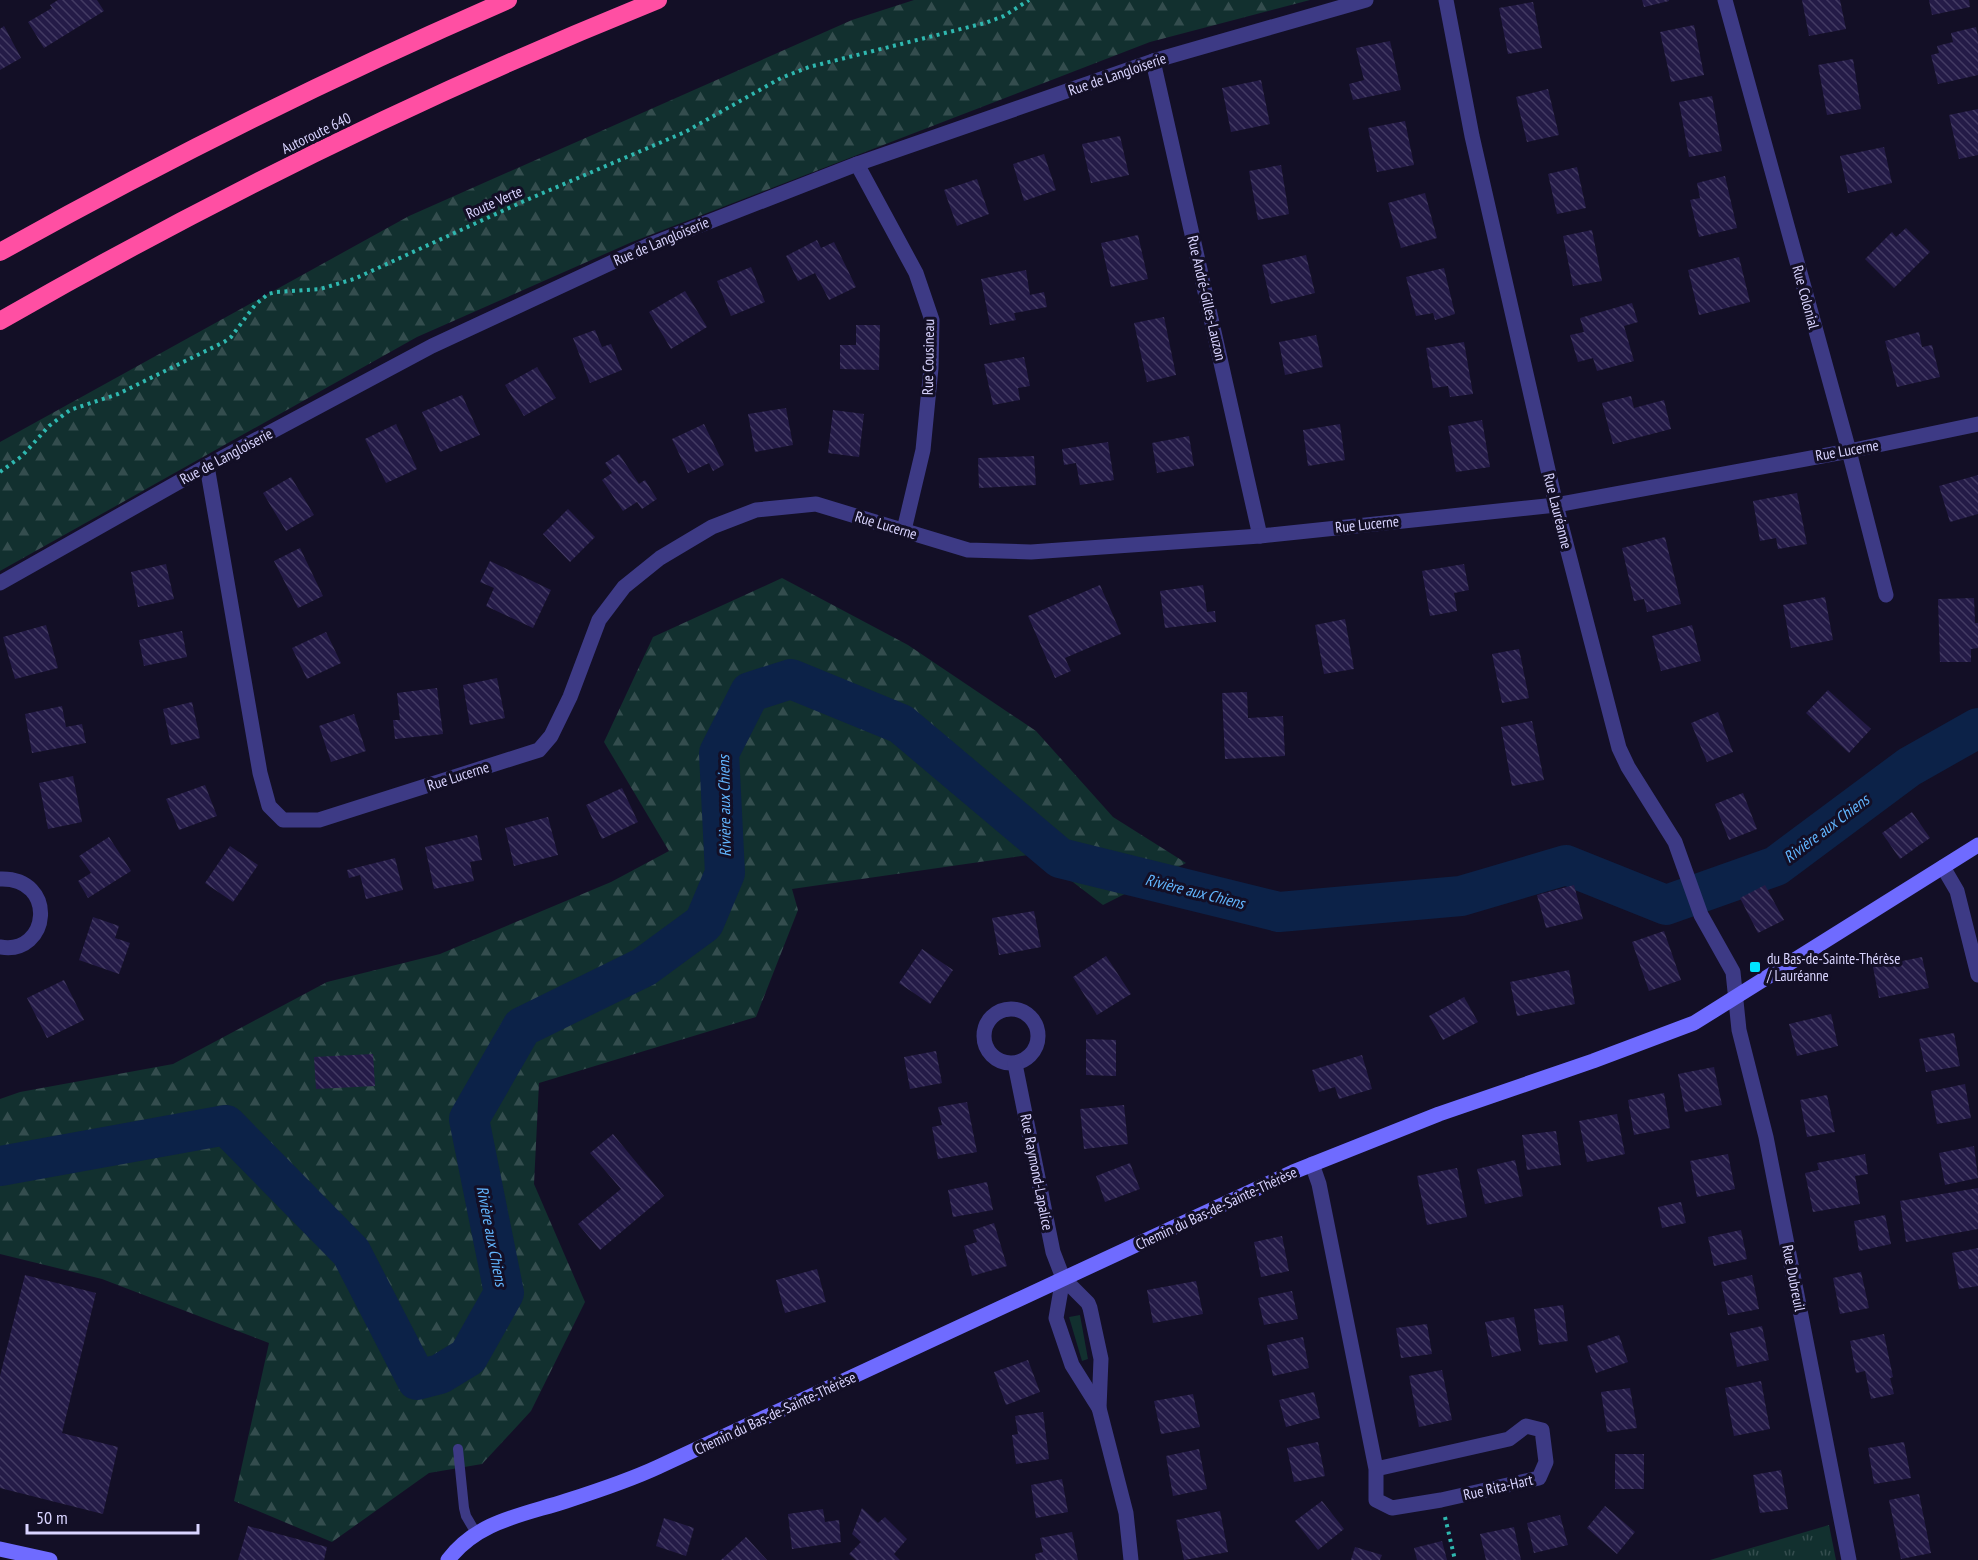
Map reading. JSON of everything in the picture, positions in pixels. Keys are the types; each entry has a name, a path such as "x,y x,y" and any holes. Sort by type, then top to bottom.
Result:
{"highway":[{"path":"0,252 102,196 284,104 508,0"},
{"name":"Autoroute 640","path":"0,321 121,253 289,166 447,91 658,0"}],"street":[{"name":"Rue de Langloiserie","path":"0,583 207,466 432,346 647,246 857,164 1153,61 1366,0"},
{"name":"Rue Lauréanne","path":"1446,0 1472,136 1556,505 1619,748 1675,842 1701,915 1733,972 1735,998"},
{"name":"Rue Colonial","path":"1725,0 1849,451 1886,595"},
{"name":"Rue André-Gilles-Lauzon","path":"1153,61 1260,536"},
{"name":"Rue Cousineau","path":"857,164 916,273 932,320 931,368 923,450 904,530"},
{"name":"Rue Lucerne","path":"207,466 260,773 269,806 283,820 319,820 539,750 551,736 570,696 599,620 624,587 660,558 712,527 756,510 816,504 968,550 1020,551 1260,536 1556,505 1849,451 1978,424"},
{"name":"Chemin du Bas-de-Sainte-Thérèse","path":"448,1560 476,1533 501,1520 592,1493 641,1475 1312,1164 1439,1114 1694,1023 1978,845"},
{"path":"1943,867 1958,891 1978,975"},
{"path":"0,879 22,882 32,889 42,910 41,922 36,933 28,941 18,947 0,947"},
{"name":"Rue Dubreuil","path":"1735,998 1739,1030 1766,1137 1849,1560"},
{"name":"Rue Raymond-Lapalice","path":"1015,1064 1053,1252 1063,1278 1088,1303 1090,1308 1101,1359 1099,1408 1126,1513 1131,1560"},
{"name":"Rue Rita-Hart","path":"1312,1164 1319,1184 1376,1469 1376,1500 1392,1508 1441,1500 1539,1478 1546,1462 1542,1430 1526,1426 1509,1439 1376,1469"},
{"name":"Rue Raymond-Lapalice","path":"1063,1278 1056,1318 1072,1365 1099,1408"},
{"path":"0,1549 50,1560"}],"lane":[{"path":"458,1449 464,1508 476,1533"}],"path":[{"name":"Route Verte","path":"0,472 22,456 49,426 70,410 118,394 224,342 231,337 255,305 268,294 320,289 354,279 522,202 685,132 781,78 809,67 985,23 1004,16 1029,0"},
{"path":"1441,1500 1455,1560"}],"green space":[{"path":"914,0 1310,0 1150,42 632,242 417,337 0,571 0,442 409,216 852,20"},
{"path":"782,578 908,645 1036,731 1113,817 1186,863 1103,905 1036,854 792,889 798,910 756,1017 539,1083 534,1184 585,1302 531,1411 482,1464 429,1473 332,1542 234,1501 269,1343 102,1279 0,1254 0,1099 20,1092 173,1064 327,982 440,954 611,882 669,851 604,742 653,637"},
{"path":"1080,1315 1088,1359 1082,1361 1069,1317"},
{"path":"1829,1525 1836,1560 1710,1560"}],"building":[{"path":"58,0 97,0 104,11 44,48 28,22 52,8 50,5"},
{"path":"1642,0 1669,0 1669,1 1644,7"},
{"path":"1802,0 1840,0 1846,29 1809,36"},
{"path":"1929,0 1969,0 1970,7 1932,15"},
{"path":"1533,2 1542,48 1508,54 1499,8"},
{"path":"1694,25 1704,75 1671,82 1660,32"},
{"path":"4,26 21,58 0,70 0,29"},
{"path":"1976,27 1978,75 1938,84 1931,55 1939,53 1937,46 1953,42 1951,33"},
{"path":"1390,41 1401,90 1353,100 1349,84 1364,80 1356,48"},
{"path":"1853,59 1861,109 1827,115 1818,65"},
{"path":"1261,80 1270,124 1231,132 1222,88"},
{"path":"1548,89 1559,135 1527,142 1516,97"},
{"path":"1712,96 1722,151 1689,157 1679,102"},
{"path":"1978,109 1978,155 1959,159 1949,115"},
{"path":"1405,121 1414,165 1377,172 1368,128"},
{"path":"1120,136 1129,175 1091,183 1082,144"},
{"path":"1884,147 1892,183 1848,193 1840,156"},
{"path":"1044,154 1056,190 1024,201 1013,164"},
{"path":"1281,165 1289,214 1258,220 1249,171"},
{"path":"1577,167 1586,208 1557,214 1548,174"},
{"path":"1725,176 1737,228 1699,237 1690,200 1700,198 1697,183"},
{"path":"977,179 989,214 957,226 944,190"},
{"path":"1425,193 1437,238 1401,248 1388,203"},
{"path":"1906,228 1930,252 1894,288 1865,259 1892,232 1896,237"},
{"path":"1592,230 1602,281 1573,286 1563,236"},
{"path":"1138,235 1148,279 1111,287 1101,243"},
{"path":"817,240 821,248 834,242 856,287 829,300 815,273 798,281 786,256"},
{"path":"1306,255 1315,293 1271,304 1262,265"},
{"path":"1739,257 1750,302 1699,315 1688,270"},
{"path":"751,267 765,302 731,316 717,281"},
{"path":"1444,268 1455,314 1435,320 1433,313 1416,316 1406,277"},
{"path":"1026,270 1030,295 1044,292 1047,307 1014,313 1016,320 990,325 981,279"},
{"path":"685,291 707,327 671,349 649,312"},
{"path":"1632,303 1638,322 1624,326 1634,361 1597,371 1593,358 1578,362 1570,335 1584,332 1580,318"},
{"path":"1164,317 1176,375 1147,382 1134,323"},
{"path":"856,325 880,325 879,370 840,369 840,345 856,345"},
{"path":"595,330 602,347 611,344 622,370 590,383 573,338"},
{"path":"1919,332 1922,347 1932,345 1940,377 1897,387 1885,341"},
{"path":"1316,335 1323,367 1285,375 1279,342"},
{"path":"1464,342 1473,394 1450,397 1448,386 1433,388 1426,348"},
{"path":"1024,357 1030,386 1018,388 1020,400 993,405 984,364"},
{"path":"537,367 556,398 524,416 505,385"},
{"path":"462,395 480,435 440,452 422,412"},
{"path":"1631,396 1634,408 1664,400 1671,429 1613,444 1602,403"},
{"path":"786,408 793,445 755,452 748,414"},
{"path":"833,410 864,414 859,457 828,453"},
{"path":"1482,420 1490,467 1456,472 1448,426"},
{"path":"396,424 417,469 386,483 365,439"},
{"path":"704,424 724,465 713,471 709,463 688,473 672,439"},
{"path":"1340,424 1345,460 1308,466 1303,430"},
{"path":"1189,436 1194,466 1157,473 1152,443"},
{"path":"1108,442 1114,480 1080,485 1076,463 1064,465 1062,449"},
{"path":"619,454 639,484 645,480 657,499 642,509 637,502 623,511 602,480 612,473 605,463"},
{"path":"1034,456 1036,485 979,488 978,458"},
{"path":"1978,475 1978,514 1950,522 1939,486"},
{"path":"291,477 314,515 286,531 263,493"},
{"path":"1797,493 1807,544 1778,549 1776,538 1760,541 1753,501"},
{"path":"568,509 595,537 570,562 543,534"},
{"path":"1665,537 1681,604 1647,612 1644,599 1634,601 1622,548"},
{"path":"300,548 323,596 298,608 274,561"},
{"path":"490,561 551,590 533,628 486,606 494,588 480,582"},
{"path":"166,564 174,599 138,607 131,572"},
{"path":"1464,564 1469,590 1454,593 1457,611 1430,616 1422,571"},
{"path":"1100,585 1121,634 1065,658 1071,671 1055,678 1028,616"},
{"path":"1203,585 1207,612 1215,611 1216,622 1165,628 1160,591"},
{"path":"1825,597 1833,640 1791,648 1783,605"},
{"path":"1974,598 1975,623 1978,623 1978,648 1971,649 1971,662 1940,662 1938,599"},
{"path":"1345,619 1354,669 1324,674 1315,625"},
{"path":"46,625 58,668 15,679 3,637"},
{"path":"1692,625 1701,661 1661,671 1652,636"},
{"path":"182,631 187,657 144,666 139,640"},
{"path":"326,632 341,663 307,679 292,648"},
{"path":"1519,649 1529,698 1502,703 1492,654"},
{"path":"497,678 505,718 470,725 463,685"},
{"path":"437,688 443,734 395,739 393,720 400,720 397,693"},
{"path":"1828,690 1871,729 1849,753 1806,713"},
{"path":"1247,692 1248,718 1283,716 1285,756 1225,759 1222,693"},
{"path":"192,702 200,738 171,745 163,709"},
{"path":"62,706 66,727 82,724 86,743 32,753 25,714"},
{"path":"1718,712 1733,752 1707,762 1691,723"},
{"path":"354,714 366,751 331,762 319,726"},
{"path":"1532,721 1544,780 1512,786 1501,727"},
{"path":"73,776 82,822 48,829 39,783"},
{"path":"205,785 217,816 179,830 166,799"},
{"path":"622,788 638,822 602,839 586,805"},
{"path":"1743,793 1757,829 1729,840 1715,804"},
{"path":"1912,812 1930,838 1900,859 1882,833"},
{"path":"548,817 558,855 514,866 505,828"},
{"path":"477,835 482,860 470,862 474,881 434,889 425,847"},
{"path":"109,837 131,871 88,898 78,881 91,873 79,856"},
{"path":"230,846 258,865 233,902 205,883"},
{"path":"395,858 403,890 366,899 360,875 349,878 347,870"},
{"path":"1574,885 1583,919 1546,928 1537,895"},
{"path":"1765,885 1784,920 1758,933 1740,898"},
{"path":"1034,911 1041,947 999,955 992,918"},
{"path":"93,917 119,926 115,938 130,943 119,974 79,960"},
{"path":"1664,931 1681,980 1649,991 1632,942"},
{"path":"922,949 953,970 930,1004 899,983"},
{"path":"1106,956 1131,994 1097,1015 1073,977"},
{"path":"1922,957 1929,988 1879,998 1873,967"},
{"path":"1569,970 1575,1004 1517,1016 1510,982"},
{"path":"64,980 84,1020 47,1038 27,998"},
{"path":"1464,997 1478,1022 1443,1040 1429,1016"},
{"path":"1831,1014 1838,1046 1797,1056 1789,1024"},
{"path":"1954,1033 1960,1066 1926,1072 1919,1039"},
{"path":"1086,1039 1116,1040 1116,1076 1086,1075"},
{"path":"936,1051 942,1083 910,1089 904,1057"},
{"path":"373,1054 375,1086 316,1089 314,1057"},
{"path":"1362,1055 1372,1089 1339,1099 1335,1087 1319,1092 1312,1070"},
{"path":"1714,1067 1722,1105 1685,1112 1678,1074"},
{"path":"1965,1084 1971,1118 1937,1124 1931,1091"},
{"path":"1664,1093 1670,1128 1634,1135 1628,1100"},
{"path":"1827,1095 1835,1132 1807,1137 1800,1100"},
{"path":"967,1102 977,1152 938,1159 932,1127 942,1125 938,1107"},
{"path":"1124,1105 1128,1144 1084,1149 1080,1109"},
{"path":"1617,1114 1625,1154 1587,1162 1579,1121"},
{"path":"1556,1131 1561,1165 1527,1170 1522,1135"},
{"path":"613,1134 664,1196 600,1250 578,1224 621,1189 590,1153"},
{"path":"1974,1146 1978,1178 1945,1185 1939,1153"},
{"path":"1728,1154 1735,1189 1697,1197 1690,1161"},
{"path":"1865,1154 1868,1174 1855,1176 1860,1204 1813,1212 1805,1173 1819,1170 1817,1163"},
{"path":"1515,1160 1523,1196 1485,1204 1477,1169"},
{"path":"1130,1163 1140,1189 1105,1202 1096,1176"},
{"path":"1457,1168 1467,1217 1427,1225 1417,1176"},
{"path":"987,1182 993,1210 953,1217 948,1190"},
{"path":"1978,1188 1978,1229 1906,1242 1900,1201"},
{"path":"1681,1202 1686,1223 1662,1228 1658,1207"},
{"path":"1885,1215 1891,1244 1859,1251 1854,1221"},
{"path":"994,1223 1007,1266 972,1276 964,1246 977,1242 973,1230"},
{"path":"1741,1230 1747,1259 1714,1266 1708,1237"},
{"path":"1282,1236 1289,1271 1261,1277 1254,1242"},
{"path":"1978,1248 1978,1286 1959,1289 1952,1253"},
{"path":"817,1269 826,1302 785,1313 776,1280"},
{"path":"1861,1272 1869,1308 1840,1314 1833,1278"},
{"path":"25,1275 96,1293 62,1433 118,1447 103,1514 0,1488 0,1376"},
{"path":"1752,1275 1759,1309 1728,1315 1721,1282"},
{"path":"1196,1281 1203,1314 1153,1323 1147,1290"},
{"path":"1292,1291 1298,1319 1264,1325 1258,1298"},
{"path":"1563,1305 1568,1341 1539,1345 1534,1309"},
{"path":"1514,1317 1521,1351 1492,1357 1485,1322"},
{"path":"1427,1324 1432,1354 1401,1358 1396,1328"},
{"path":"1762,1326 1769,1360 1737,1367 1730,1333"},
{"path":"1884,1334 1893,1377 1890,1378 1894,1394 1871,1399 1865,1371 1856,1373 1850,1341"},
{"path":"1619,1335 1628,1362 1596,1373 1587,1346"},
{"path":"1303,1337 1309,1368 1273,1376 1267,1345"},
{"path":"1028,1360 1040,1392 1006,1405 994,1372"},
{"path":"1442,1370 1452,1420 1419,1427 1409,1376"},
{"path":"1761,1381 1770,1429 1734,1436 1725,1388"},
{"path":"1630,1388 1637,1428 1607,1432 1601,1392"},
{"path":"1314,1392 1320,1418 1286,1427 1279,1400"},
{"path":"1193,1394 1200,1427 1161,1434 1154,1401"},
{"path":"1043,1412 1049,1459 1016,1464 1012,1435 1018,1434 1015,1416"},
{"path":"1318,1442 1325,1476 1294,1482 1287,1448"},
{"path":"1904,1442 1911,1478 1874,1484 1868,1448"},
{"path":"1199,1449 1207,1489 1173,1496 1166,1456"},
{"path":"1615,1454 1644,1454 1644,1489 1615,1489"},
{"path":"1781,1470 1788,1509 1760,1513 1753,1475"},
{"path":"1062,1479 1068,1512 1036,1518 1031,1485"},
{"path":"1919,1494 1931,1553 1901,1559 1889,1500"},
{"path":"1322,1501 1344,1529 1318,1550 1295,1521"},
{"path":"1605,1506 1635,1532 1617,1554 1587,1528"},
{"path":"862,1508 878,1523 885,1517 907,1539 894,1554 900,1560 856,1560 849,1554 861,1542 852,1534"},
{"path":"823,1509 825,1522 839,1520 841,1542 792,1549 788,1514"},
{"path":"1220,1511 1228,1552 1184,1560 1176,1520"},
{"path":"1560,1515 1568,1545 1534,1553 1527,1523"},
{"path":"664,1518 694,1528 686,1556 656,1546"},
{"path":"248,1526 327,1547 324,1560 238,1560"},
{"path":"1514,1527 1521,1560 1486,1560 1480,1534"},
{"path":"1072,1532 1078,1560 1036,1560 1035,1554 1043,1552 1040,1538"},
{"path":"746,1537 767,1560 721,1560"},
{"path":"1442,1541 1447,1560 1417,1560 1414,1548"},
{"path":"1355,1547 1382,1555 1380,1560 1351,1560"}],"waterway":[{"name":"Rivière aux Chiens","path":"0,1166 226,1125 351,1252 417,1380 440,1374 468,1357 504,1293 469,1119 522,1027 644,967 704,923 725,873 719,753 750,692 791,679 901,724 1060,858 1279,912 1461,896 1566,865 1666,905 1776,866 1909,767 1978,728"}],"place":[{"name":"du Bas-de-Sainte-Thérèse / Lauréanne","path":"1755,967"}]}
